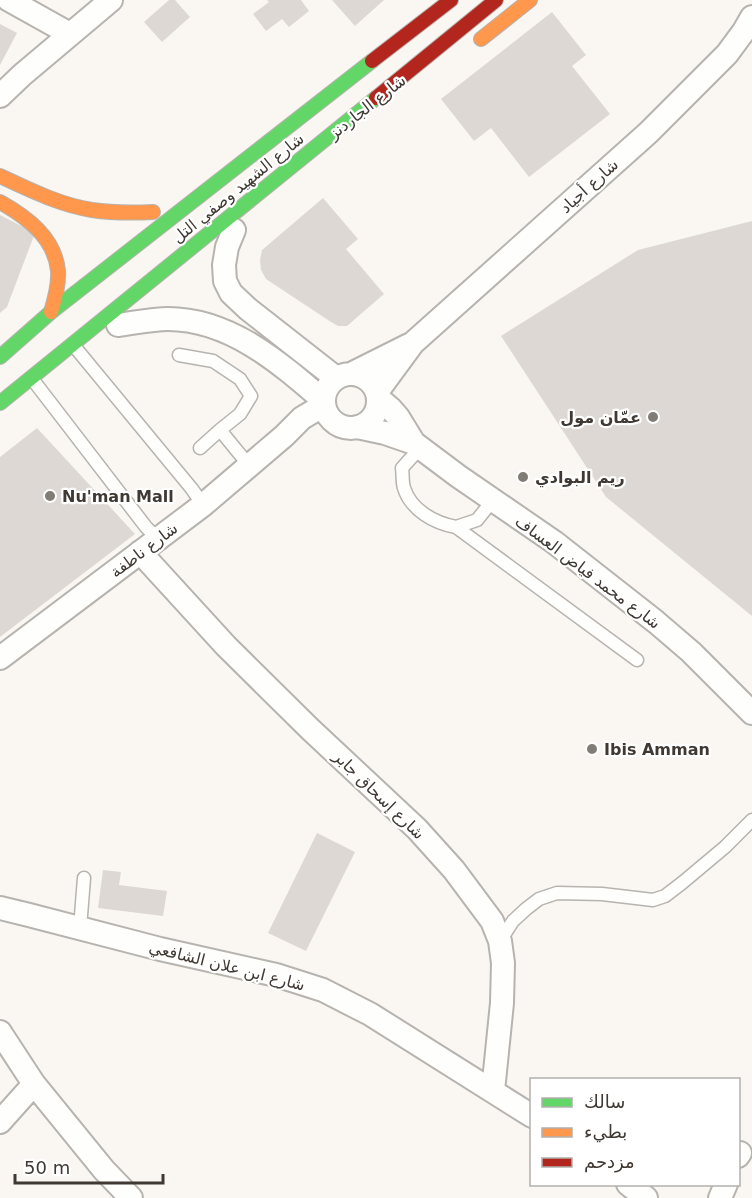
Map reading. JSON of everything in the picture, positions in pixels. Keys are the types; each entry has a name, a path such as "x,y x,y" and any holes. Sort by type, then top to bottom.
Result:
{"main road":[{"name":"شارع الشهيد وصفي التل","path":"0,357 51,312 451,0"},
{"name":"شارع الشهيد وصفي التل","path":"0,403 496,0"},
{"path":"469,48 530,0"},
{"path":"0,176 46,197 91,210 123,213 158,208 111,252 75,294"},
{"path":"0,202 41,232 51,250 58,270 51,312"},
{"path":"198,259 239,226"},
{"path":"75,343 118,326 136,311"}],"street":[{"path":"9,0 70,34"},
{"path":"0,96 111,0"},
{"name":"شارع أجياد","path":"377,395 413,344 648,133 749,30"},
{"path":"118,326 167,319 215,327 281,364 324,403 330,419 347,426 369,421 378,405 377,395 371,382 366,378 345,375 248,309 231,293 225,281 224,265 227,247 239,226"},
{"name":"شارع أجياد","path":"345,375 413,344"},
{"path":"324,403 327,388 345,375"},
{"name":"شارع محمد فياض العساف","path":"377,395 398,417 417,445"},
{"name":"شارع ناطفة","path":"0,658 203,505 309,412 324,403"},
{"name":"شارع ناطفة","path":"284,436 328,424 347,426"},
{"name":"شارع محمد فياض العساف","path":"347,426 385,433 417,445 554,542 691,652 752,713"},
{"name":"شارع إسحاق جابر","path":"149,546 226,646 424,837 454,870 492,921 500,941 503,963 502,1003 493,1091"},
{"name":"شارع ابن علان الشافعي","path":"0,909 276,975 323,990 370,1014 530,1115"},
{"path":"0,1032 34,1084 104,1170 131,1198"},
{"path":"0,1122 34,1084"},
{"path":"629,1186 646,1198"}],"lane":[{"path":"75,343 203,505"},
{"path":"179,355 213,362 240,379 251,396 240,414 200,448"},
{"path":"31,377 146,526 149,546"},
{"path":"220,430 249,465"},
{"path":"417,445 402,468 403,486 410,500 420,512 445,525 456,527 637,660"},
{"path":"456,527 477,520 493,500"},
{"path":"500,941 513,921 526,909 539,899 557,893 602,894 653,900 665,896 725,847 752,820"},
{"path":"80,928 84,878"}],"building":[{"path":"169,0 175,0 190,17 162,42 144,22"},
{"path":"267,0 301,0 309,11 289,27 282,19 266,31 253,14 269,2"},
{"path":"332,0 384,0 355,26"},
{"path":"552,12 586,55 572,66 610,114 529,177 491,128 474,141 441,99"},
{"path":"0,24 17,33 0,65"},
{"path":"323,198 358,239 346,249 384,294 347,326 338,326 331,322 266,279 261,270 262,250"},
{"path":"0,215 35,233 7,307 0,313"},
{"name":"عمّان مول","path":"752,221 752,616 606,497 501,336 638,250"},
{"name":"Nu'man Mall","path":"37,428 135,534 0,637 0,457"},
{"path":"317,833 355,852 306,951 268,933"},
{"path":"103,870 121,872 119,885 167,891 163,916 98,908"}],"traffic: fast":[{"path":"0,357 51,312 372,61"},
{"path":"0,403 376,98"}],"traffic: slow":[{"path":"481,39 530,0"},
{"path":"0,176 45,196 80,208 130,213 153,212"},
{"path":"0,202 20,214 38,230 51,248 58,271 51,312"}],"traffic: jam":[{"path":"372,61 451,0"},
{"path":"376,98 496,0"}],"place":[{"name":"عمّان مول","path":"653,417"},
{"name":"ريم البوادي","path":"523,477"},
{"name":"Nu'man Mall","path":"50,496"},
{"name":"Ibis Amman","path":"592,749"}]}
